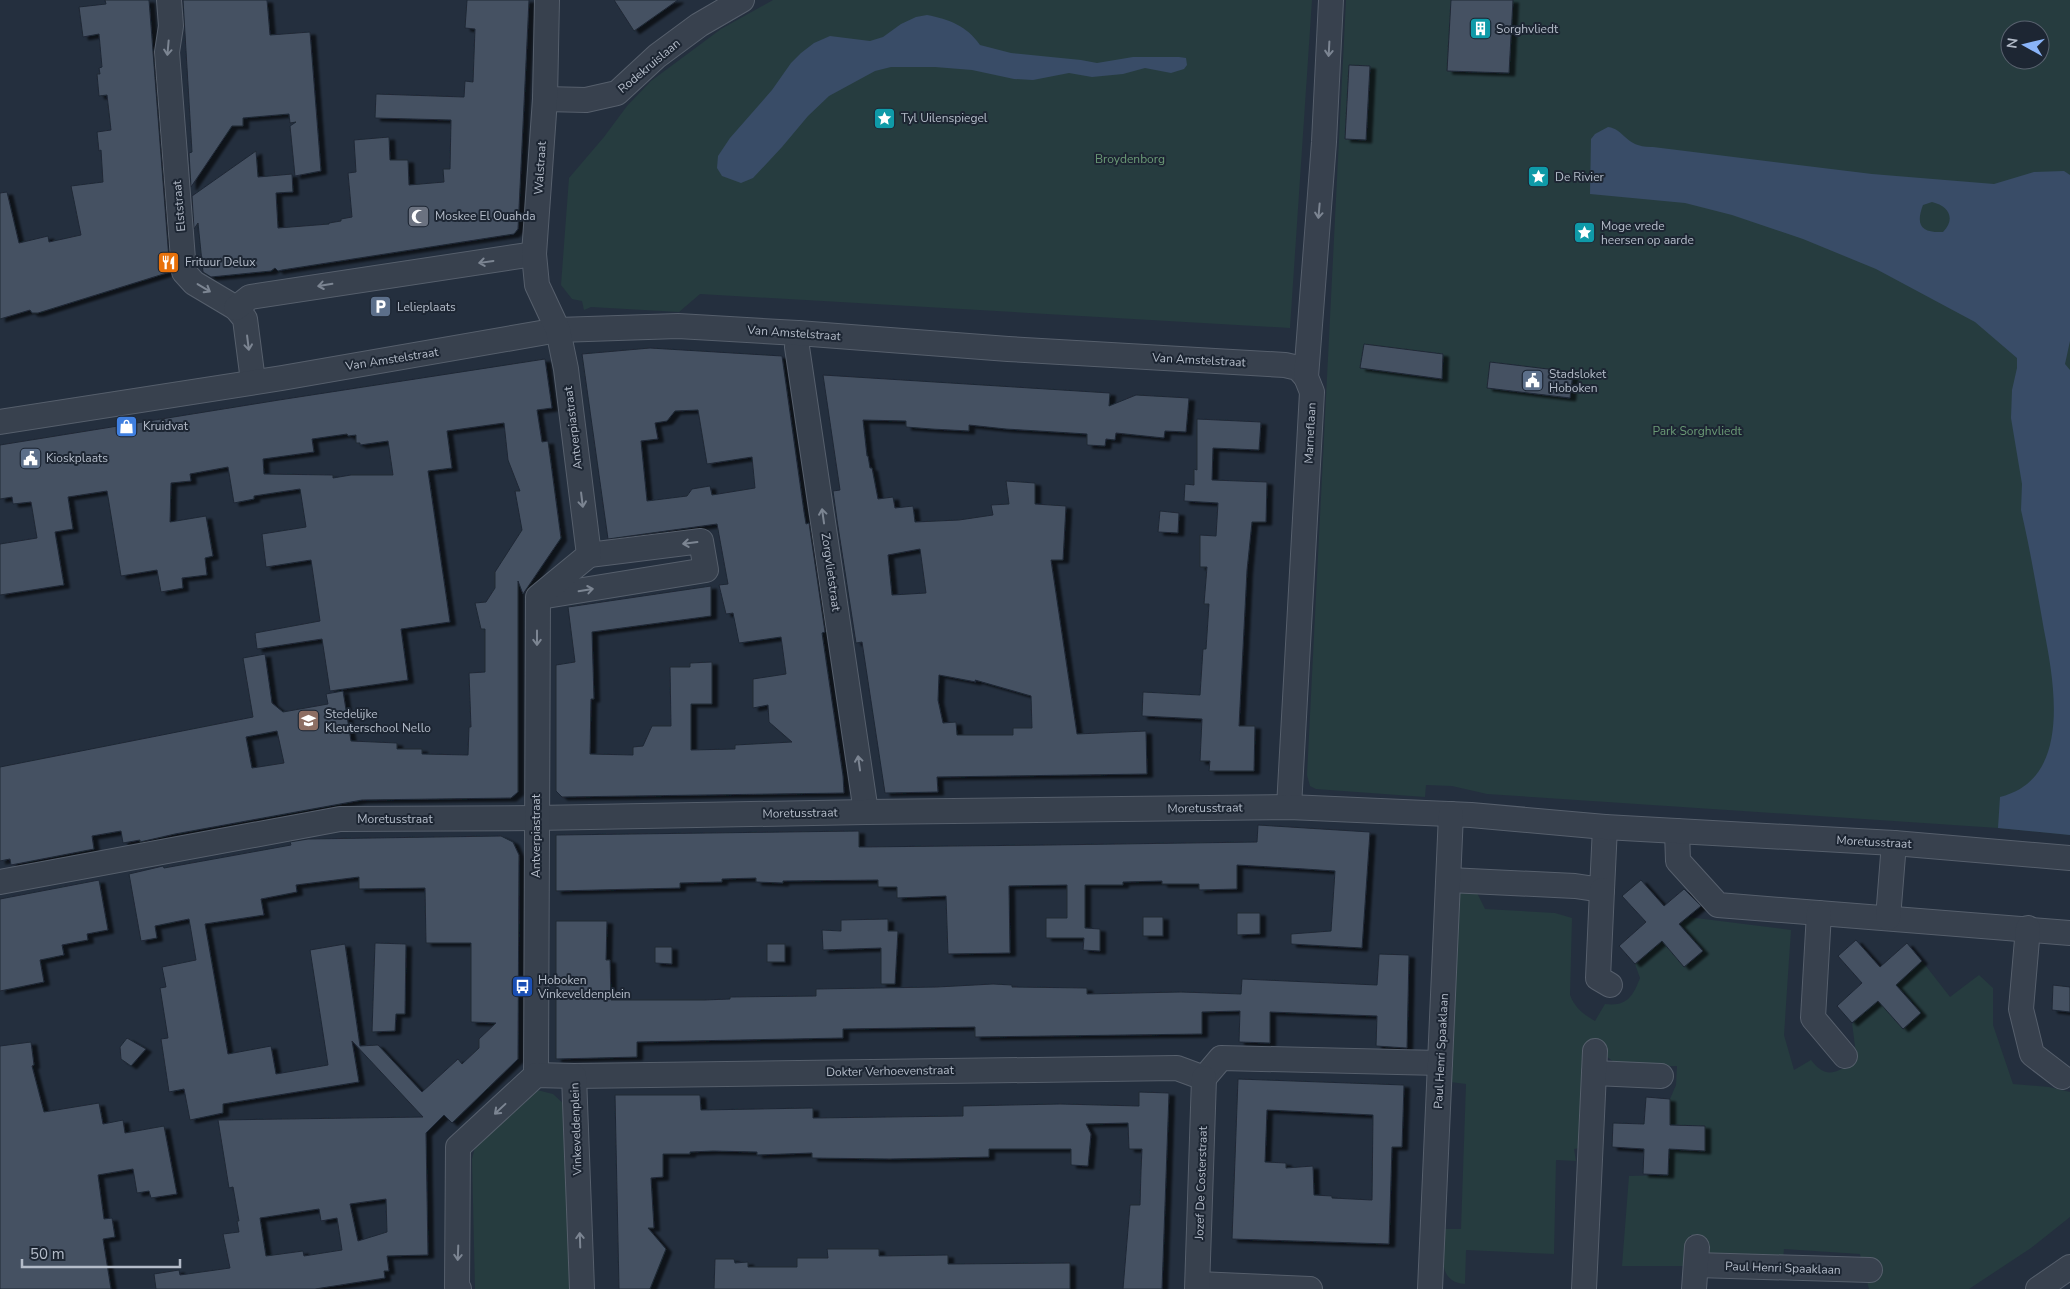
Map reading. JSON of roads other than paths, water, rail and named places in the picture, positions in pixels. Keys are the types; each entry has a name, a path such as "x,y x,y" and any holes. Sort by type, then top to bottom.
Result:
{"street":[{"name":"Elststraat","path":"169,0 171,26 167,52 184,272 194,283 236,308"},
{"name":"Walstraat","path":"547,0 546,99 534,254 537,285 558,330"},
{"name":"Rodekruislaan","path":"546,99 586,100 617,94 657,56 699,25 742,0"},
{"name":"Marneflaan","path":"1289,807 1312,392 1306,377 1324,142 1331,0"},
{"path":"0,422 253,381 245,319 236,308 250,297 534,254"},
{"name":"Van Amstelstraat","path":"253,381 282,378 558,330 678,326 1008,349 1284,365 1298,368 1306,377"},
{"name":"Antverpiastraat","path":"558,330 566,369 589,555"},
{"name":"Zorgvlietstraat","path":"798,333 797,347 866,812"},
{"path":"701,541 706,570 538,598 589,555 701,541"},
{"name":"Antverpiastraat","path":"536,1076 538,598"},
{"name":"Moretusstraat","path":"0,882 340,819 1289,807 1451,814 1605,827 1894,843 2070,858"},
{"name":"Paul Henri Spaaklaan","path":"1430,1289 1451,814"},
{"path":"1605,827 1598,978 1610,985"},
{"path":"1678,831 1678,861 1718,905 2028,928 2070,933"},
{"path":"1888,918 1894,843"},
{"path":"1449,880 1576,886 1602,890"},
{"path":"1819,913 1812,1018 1845,1056"},
{"path":"2028,928 2021,1009 2032,1054 2062,1077"},
{"path":"1204,1078 1221,1058 1440,1063"},
{"path":"1584,1289 1595,1062 1661,1076"},
{"name":"Dokter Verhoevenstraat","path":"574,1076 1177,1068 1204,1078"},
{"path":"454,1288 458,1147 536,1076"},
{"name":"Vinkeveldenplein","path":"536,1076 574,1076 582,1289"},
{"name":"Jozef De Costerstraat","path":"1198,1287 1204,1078"},
{"name":"Paul Henri Spaaklaan","path":"1694,1289 1696,1256 1870,1270"},
{"path":"2038,1289 2070,1267"},
{"path":"1198,1287 1310,1289"}],"water":[{"path":"927,15 957,24 975,38 980,45 1011,53 1097,63 1133,57 1179,57 1186,58 1187,65 1184,69 1171,73 1145,68 1123,74 1092,77 1069,73 1033,80 1014,79 972,70 935,67 891,67 875,71 829,96 808,116 753,178 741,183 722,176 717,168 718,156 730,138 801,53 814,43 830,36 870,41 883,37 901,24 916,17"},
{"path":"1608,127 1614,128 1631,142 1644,147 1872,174 1994,184 2034,172 2064,171 2070,175 2070,341 2065,364 2070,370 2070,835 1998,828 2000,797 2022,787 2038,772 2048,753 2053,730 2052,679 2021,510 2022,484 2011,418 2012,390 2017,368 2017,358 1975,322 1876,269 1803,239 1732,215 1685,203 1590,194 1591,139 1595,134","holes":["1932,202 1946,210 1950,218 1943,232 1930,231 1922,227 1920,223 1923,205"]}],"place":[{"name":"Sorghvliedt","path":"1480,29"},
{"name":"Tyl Uilenspiegel","path":"885,118"},
{"name":"De Rivier","path":"1539,177"},
{"name":"Moskee El Ouahda","path":"419,216"},
{"name":"Moge vrede heersen op aarde","path":"1585,233"},
{"name":"Frituur Delux","path":"169,262"},
{"name":"Lelieplaats","path":"381,307"},
{"name":"Stadsloket Hoboken","path":"1533,381"},
{"name":"Kruidvat","path":"127,426"},
{"name":"Kioskplaats","path":"30,458"},
{"name":"Stedelijke Kleuterschool Nello","path":"309,721"},
{"name":"Hoboken Vinkeveldenplein","path":"522,987"}],"park label":[{"name":"Broydenborg","path":"1130,159"},
{"name":"Park Sorghvliedt","path":"1697,431"}]}
